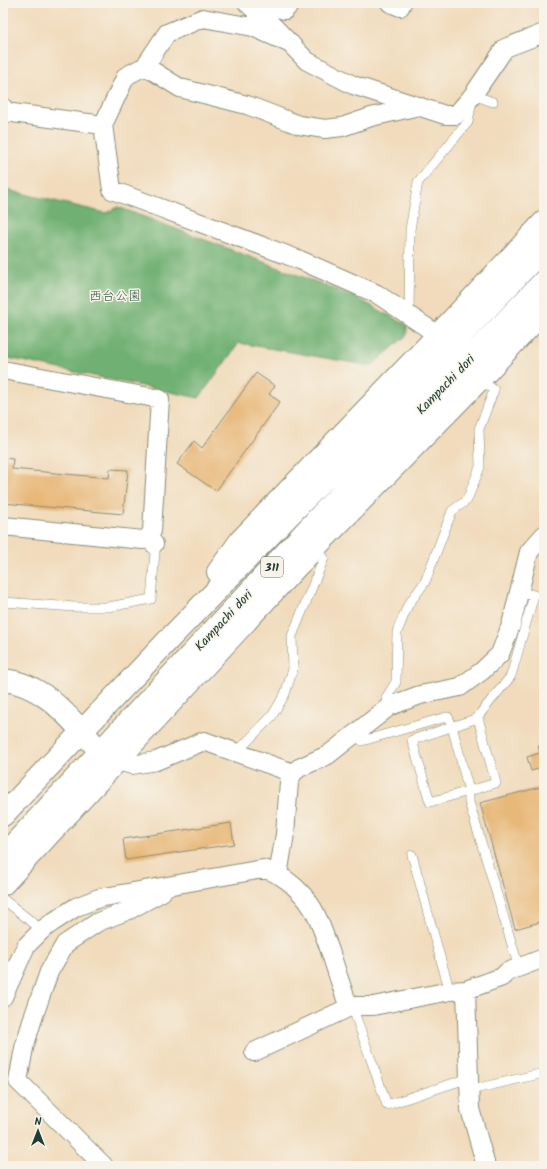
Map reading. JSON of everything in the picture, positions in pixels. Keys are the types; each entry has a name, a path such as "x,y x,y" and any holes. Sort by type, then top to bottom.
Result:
{"main road":[{"path":"172,636 241,540 438,336 544,222"},
{"name":"Kampachi dori","path":"3,815 172,636 364,438 544,248"},
{"name":"Kampachi dori","path":"3,856 110,756 375,457 544,281"},
{"path":"3,884 110,756 297,566 476,375 544,311"},
{"path":"3,680 21,683 40,692 59,707 82,732 110,756"}],"street":[{"path":"247,3 256,10 307,61 353,85 445,115 456,115 473,94 505,48 544,34"},
{"path":"265,3 272,7 285,10 291,3"},
{"path":"390,3 400,7 402,3"},
{"path":"291,44 253,27 203,18 167,33 145,66 126,76 103,125 112,190 300,260 377,294 438,336"},
{"path":"145,66 180,88 248,105 299,125 325,129 342,127 383,113 416,106"},
{"path":"3,106 5,112 103,125"},
{"path":"3,370 160,399 151,540 3,526"},
{"path":"278,875 285,834 289,782 293,774 299,768 328,755 390,706 420,695 460,686 482,670 500,654 511,625 529,552 544,535"},
{"path":"110,756 132,765 156,761 204,741 293,774"},
{"path":"3,997 26,946 42,930 76,907 99,898 174,886 263,869 269,870 287,880 301,893 317,916 346,999 352,1006"},
{"path":"104,1166 18,1081 24,1048 49,972 65,944 98,922 129,910 174,886"},
{"path":"254,1052 352,1006 373,1006 458,991 502,977 507,972 544,958"},
{"path":"458,991 469,1084 470,1109 486,1166"}],"lane":[{"path":"410,316 410,230 418,182 468,122 473,94 493,102"},
{"path":"390,706 386,698 396,682 397,632 408,605 425,582 452,511 467,500 480,467 479,429 494,390 476,375"},
{"path":"3,602 74,607 108,607 151,599 155,552 151,540"},
{"path":"236,753 272,716 285,694 293,669 292,636 324,558"},
{"path":"478,718 412,740 430,802 496,783 478,718 511,676 534,595 519,592"},
{"path":"355,734 362,741 448,717 452,726 469,791 469,802 518,968"},
{"path":"412,855 430,917 437,950 458,991"},
{"path":"3,899 42,930"},
{"path":"352,1006 387,1105 469,1084 544,1073"}],"green space":[{"name":"西台公園","path":"3,189 106,213 118,207 351,295 407,325 407,335 371,366 239,343 199,398 3,357 3,278 7,263 3,261"}],"building":[{"path":"256,373 275,386 269,394 280,402 216,491 177,464 194,441 202,448"},
{"path":"3,458 13,459 12,469 109,478 110,469 128,470 123,514 3,503"},
{"path":"538,746 544,746 544,776 541,768 531,771 527,757 540,753"},
{"path":"544,786 544,921 515,929 480,803"},
{"path":"231,823 234,844 126,860 123,839"}]}
